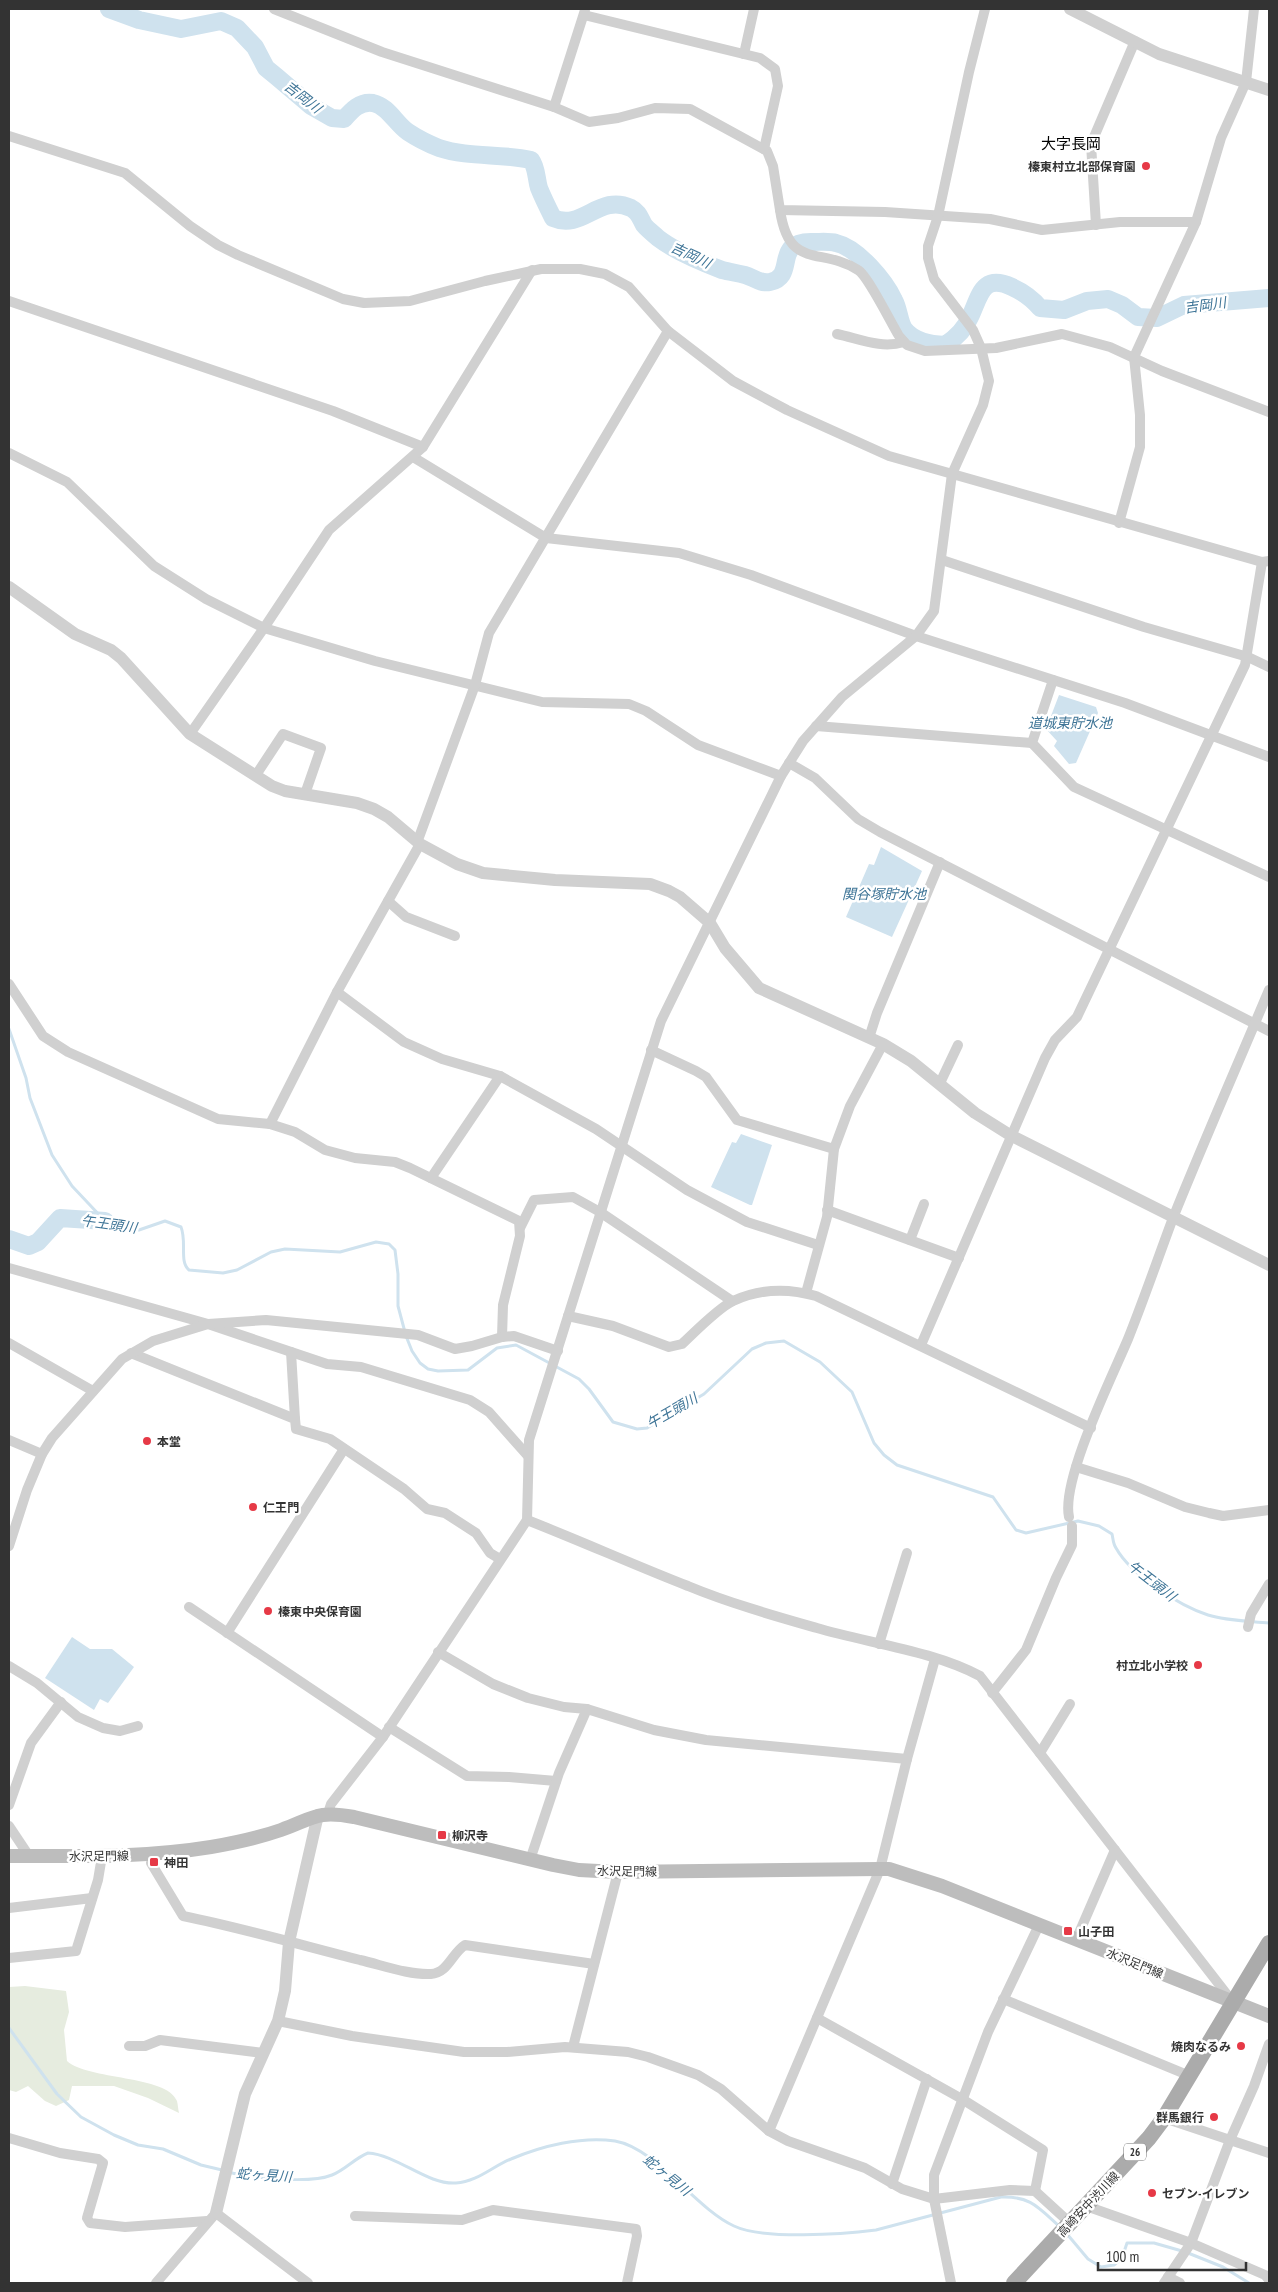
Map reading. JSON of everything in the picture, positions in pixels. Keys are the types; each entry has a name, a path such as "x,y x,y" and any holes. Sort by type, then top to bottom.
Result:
{"main road":[{"name":"水沢足門線","path":"9,1856 121,1856 212,1847 281,1830 323,1814 354,1817 530,1860 579,1870 618,1872 889,1869 942,1886 1269,2016"},
{"name":"高崎安中渋川線","path":"1014,2283 1164,2118 1269,1943"}],"street":[{"path":"274,9 382,52 554,107 589,122 618,118 655,108 690,109 767,151 773,166 783,231 800,252 841,262 860,271 899,336 904,342 925,351 996,348 1062,334 1110,347 1162,371 1269,412"},
{"path":"744,54 754,9"},
{"path":"156,2283 187,2249 211,2217 245,2094 278,2021 286,1991 289,1942 323,1814 383,1737 527,1520 529,1440 651,1050 677,985 710,923 780,776 803,741 842,697 916,636 934,611 952,474 983,405 989,381 981,348 973,330 934,279 928,258 928,246 938,216 969,72 985,9"},
{"path":"1070,9 1176,60 1269,90"},
{"path":"1119,523 1140,447 1140,415 1134,357 1196,222 1221,138 1246,82 1254,9"},
{"path":"554,107 584,12 760,58 775,69 778,86 764,150"},
{"path":"1096,225 1091,144 1135,41"},
{"path":"9,136 125,173 190,226 218,245 238,256 343,299 364,303 410,302 532,270 580,269 605,274 629,287 668,331 733,381 787,410 889,456 1119,523 1266,562 1248,657 1165,828 1077,1017 1055,1040 1045,1058 1010,1135 921,1345"},
{"path":"780,210 990,219 1042,230 1120,222 1196,222"},
{"path":"190,734 329,530 423,447 532,270"},
{"path":"9,301 333,411 423,447"},
{"path":"270,1124 337,992 419,842 475,685 489,632 668,331"},
{"path":"837,334 878,345 895,345 904,342"},
{"path":"9,453 67,482 154,566 206,599 264,628 376,661 542,702 629,704 646,711 698,745 780,776"},
{"path":"413,457 546,538 679,553 751,576 916,636 1125,703 1269,757"},
{"path":"942,560 1144,627 1248,657 1269,667"},
{"path":"9,587 75,634 111,650 121,658 190,734 284,791 357,803 374,809 388,817 419,842 457,864 483,873 555,880 659,886 680,897 710,923 725,948 759,988 883,1044 911,1061 975,1113 1010,1135 1269,1265"},
{"path":"1032,743 1053,680"},
{"path":"816,726 1032,743 1074,788 1269,877"},
{"path":"256,775 282,734 321,748 305,794"},
{"path":"789,763 815,778 858,819 1269,1031"},
{"path":"869,1038 877,1013 940,862"},
{"path":"388,901 406,917 455,936"},
{"path":"9,984 12,994 43,1036 68,1052 218,1119 270,1124 295,1132 325,1150 355,1158 395,1162 519,1221 520,1236 503,1305 502,1337"},
{"path":"992,1693 1026,1650 1072,1545 1071,1522 1067,1506 1076,1467 1174,1217 1269,990"},
{"path":"337,992 404,1042 442,1059 500,1076 596,1129 687,1190 747,1222 818,1245"},
{"path":"806,1293 827,1210 834,1149 850,1106 883,1044"},
{"path":"940,1083 958,1045"},
{"path":"651,1050 696,1071 706,1078 737,1120 834,1149"},
{"path":"430,1178 500,1076"},
{"path":"520,1228 534,1200 573,1197 600,1212 732,1301"},
{"path":"910,1240 924,1204"},
{"path":"827,1210 958,1258"},
{"path":"9,1268 208,1324 327,1364 361,1367 470,1400 489,1412 528,1456"},
{"path":"568,1316 613,1326 668,1347 682,1344 732,1301 759,1291 806,1293 921,1345 1091,1428"},
{"path":"9,1546 27,1490 42,1454 58,1431 122,1359 153,1341 208,1324 266,1320 399,1333 412,1335 455,1349 502,1337 514,1336 557,1354"},
{"path":"9,1343 93,1391"},
{"path":"291,1352 296,1429 330,1439 404,1489 427,1509 445,1513 476,1534 490,1552 500,1559"},
{"path":"131,1353 295,1419"},
{"path":"9,1440 42,1454"},
{"path":"228,1633 344,1449"},
{"path":"1076,1467 1128,1483 1185,1507 1209,1513 1223,1516 1269,1510"},
{"path":"527,1520 689,1587 817,1628 935,1659 980,1676 1233,2002"},
{"path":"879,1644 907,1553"},
{"path":"1248,1627 1250,1614 1269,1584"},
{"path":"189,1607 383,1737"},
{"path":"438,1652 493,1684 528,1698 564,1707 587,1709 654,1730 706,1740 907,1759"},
{"path":"769,2131 880,1869 907,1759 935,1659"},
{"path":"9,1666 37,1682 78,1717 103,1728 120,1731 138,1726"},
{"path":"9,1805 31,1742 60,1702"},
{"path":"1040,1753 1070,1704"},
{"path":"530,1860 556,1781 587,1709"},
{"path":"389,1727 466,1776 556,1781"},
{"path":"9,1826 28,1856"},
{"path":"1076,1940 1115,1850"},
{"path":"9,1958 76,1952 102,1856"},
{"path":"151,1863 183,1916 237,1927 289,1942 404,1970 431,1974 445,1968 459,1949 465,1945 594,1964"},
{"path":"573,2047 618,1872"},
{"path":"9,1908 92,1898"},
{"path":"951,2283 934,2199 934,2175 988,2032 1039,1925"},
{"path":"1003,1999 1190,2076"},
{"path":"817,2018 962,2099 1043,2150 1035,2191"},
{"path":"278,2021 352,2036 464,2052 507,2052 573,2047 628,2052 648,2057 698,2075 720,2089 769,2131 788,2142 865,2168 902,2189 934,2199 1010,2190 1035,2191 1070,2223"},
{"path":"130,2046 145,2046 160,2040 263,2053"},
{"path":"1180,2283 1166,2280 1191,2243 1269,2044"},
{"path":"892,2184 927,2079"},
{"path":"1164,2118 1269,2153"},
{"path":"9,2138 60,2153 98,2159 103,2163 87,2218 90,2222 125,2227 211,2217 308,2283"},
{"path":"1086,2206 1191,2243 1265,2275 1269,2280"},
{"path":"355,2216 462,2220 493,2210 636,2229 637,2236 627,2283"}],"shaded area":[{"path":"25,1986 66,1991 69,2012 64,2030 67,2061 91,2072 158,2086 170,2093 177,2101 179,2113 148,2098 114,2086 72,2086 69,2100 56,2106 45,2101 28,2086 16,2092 9,2090 9,1987"}],"water":[{"name":"道城東貯水池","path":"1059,695 1096,707 1098,713 1076,763 1069,764 1054,746 1057,741 1046,729"},
{"name":"関谷塚貯水池","path":"881,847 922,871 892,937 846,917 869,864 874,865"},
{"path":"741,1134 772,1145 752,1205 711,1187 732,1142 736,1143"},
{"path":"72,1637 90,1649 112,1649 134,1667 108,1703 100,1699 94,1710 45,1678"}],"waterway":[{"name":"吉岡川","path":"109,9 139,20 181,29 221,21 237,28 255,47 266,68 311,106 332,118 344,119 353,109 360,105 373,103 388,111 408,132 439,148 462,153 531,160 539,188 553,218 564,221 573,220 610,205 631,208 638,213 647,229 673,248 722,270 745,275 763,282 770,282 783,273 789,252 793,247 801,243 831,242 844,246 862,258 890,292 904,329 918,340 929,343 945,345 956,336 968,321 984,289 994,283 1002,283 1020,291 1031,298 1040,308 1064,310 1087,301 1108,299 1122,305 1138,317 1157,318 1184,305 1269,298"},
{"name":"午王頭川","path":"9,1029 26,1078 30,1098 52,1155 72,1186 105,1221 124,1228 139,1230 165,1221 181,1227 184,1262 189,1270 223,1273 237,1270 271,1252 285,1249 340,1252 376,1242 389,1244 395,1250 398,1274 398,1306 406,1336 412,1351 420,1363 428,1369 438,1371 468,1370 497,1348 516,1345 579,1379 589,1389 613,1422 637,1429 647,1428 704,1394 752,1349 766,1343 784,1341 820,1362 852,1392 874,1443 884,1455 897,1465 993,1497 1016,1530 1026,1533 1078,1521 1099,1526 1112,1534 1115,1546 1133,1569 1144,1579 1184,1605 1215,1617 1269,1623"},
{"name":"午王頭川","path":"9,1239 29,1246 38,1242 60,1218 105,1221"},
{"name":"蛇ヶ見川","path":"9,2028 57,2094 81,2117 114,2135 138,2145 163,2149 201,2165 222,2170"},
{"name":"蛇ヶ見川","path":"228,2172 295,2180 322,2178 337,2173 368,2153 390,2159 434,2179 456,2183 471,2180 504,2162 549,2146 575,2141 602,2140 615,2141 630,2146 645,2155 719,2217 734,2226 747,2230 764,2233 804,2235 876,2230 1001,2197 1019,2198 1027,2201 1039,2208 1059,2226"},
{"name":"蛇ヶ見川","path":"1067,2234 1088,2259 1101,2267 1114,2265 1122,2258 1127,2243 1154,2243 1182,2251"},
{"name":"蛇ヶ見川","path":"1188,2253 1223,2267 1249,2283"}],"place":[{"name":"榛東村立北部保育園","path":"1146,166"},
{"name":"本堂","path":"147,1441"},
{"name":"仁王門","path":"253,1507"},
{"name":"榛東中央保育園","path":"268,1611"},
{"name":"村立北小学校","path":"1198,1665"},
{"name":"柳沢寺","path":"442,1835"},
{"name":"神田","path":"154,1862"},
{"name":"山子田","path":"1068,1931"},
{"name":"焼肉なるみ","path":"1241,2046"},
{"name":"群馬銀行","path":"1214,2117"},
{"name":"セブン-イレブン","path":"1152,2193"}],"district":[{"name":"大字長岡","path":"1071,143"}]}
